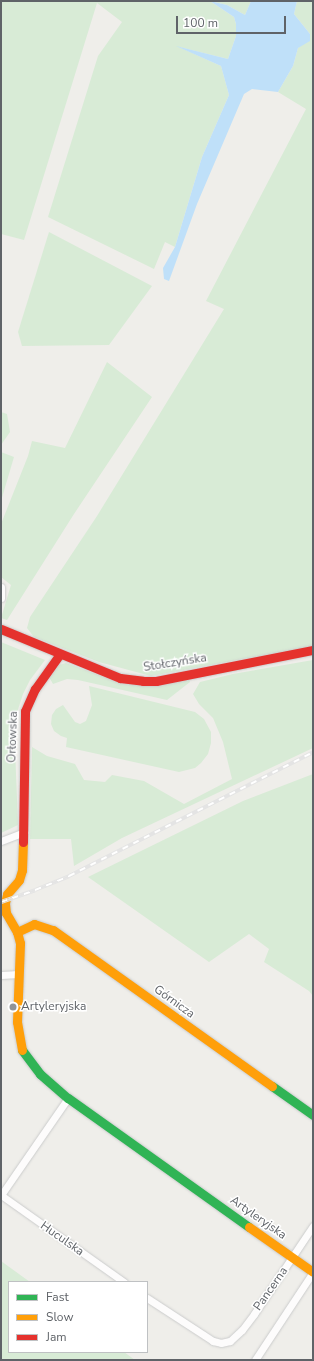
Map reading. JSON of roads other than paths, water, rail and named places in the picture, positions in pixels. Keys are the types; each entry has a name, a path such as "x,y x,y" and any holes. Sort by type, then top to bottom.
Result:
{"street":[{"path":"1,587 1,598"},
{"name":"Stołczyńska","path":"1,629 120,678 144,681 156,681 313,650"},
{"name":"Orłowska","path":"17,932 6,913 5,903 7,894 19,880 22,873 24,832 23,740 25,711 35,689 60,654"},
{"path":"1,841 24,832"},
{"name":"Górnicza","path":"17,932 34,924 53,930 313,1116"},
{"name":"Artyleryjska","path":"17,932 20,945 17,1022 22,1050 36,1070 68,1098 313,1272"},
{"path":"1,975 19,974"},
{"name":"Huculska","path":"68,1098 1,1195 123,1281"},
{"name":"Pancerna","path":"148,1299 208,1338 221,1343 230,1341 242,1330 313,1226"},
{"name":"Pancerna","path":"255,1360 313,1272"}],"water":[{"path":"210,1 227,5 245,15 251,1 297,1 294,14 310,34 310,41 298,48 293,66 278,92 252,89 244,94 197,204 169,281 164,279 163,268 175,247 202,157 229,95 221,66 176,46 228,59 236,36 236,24 234,17"}],"railway":[{"path":"1,902 69,876 313,752"}],"place":[{"name":"Artyleryjska","path":"13,1007"}]}
